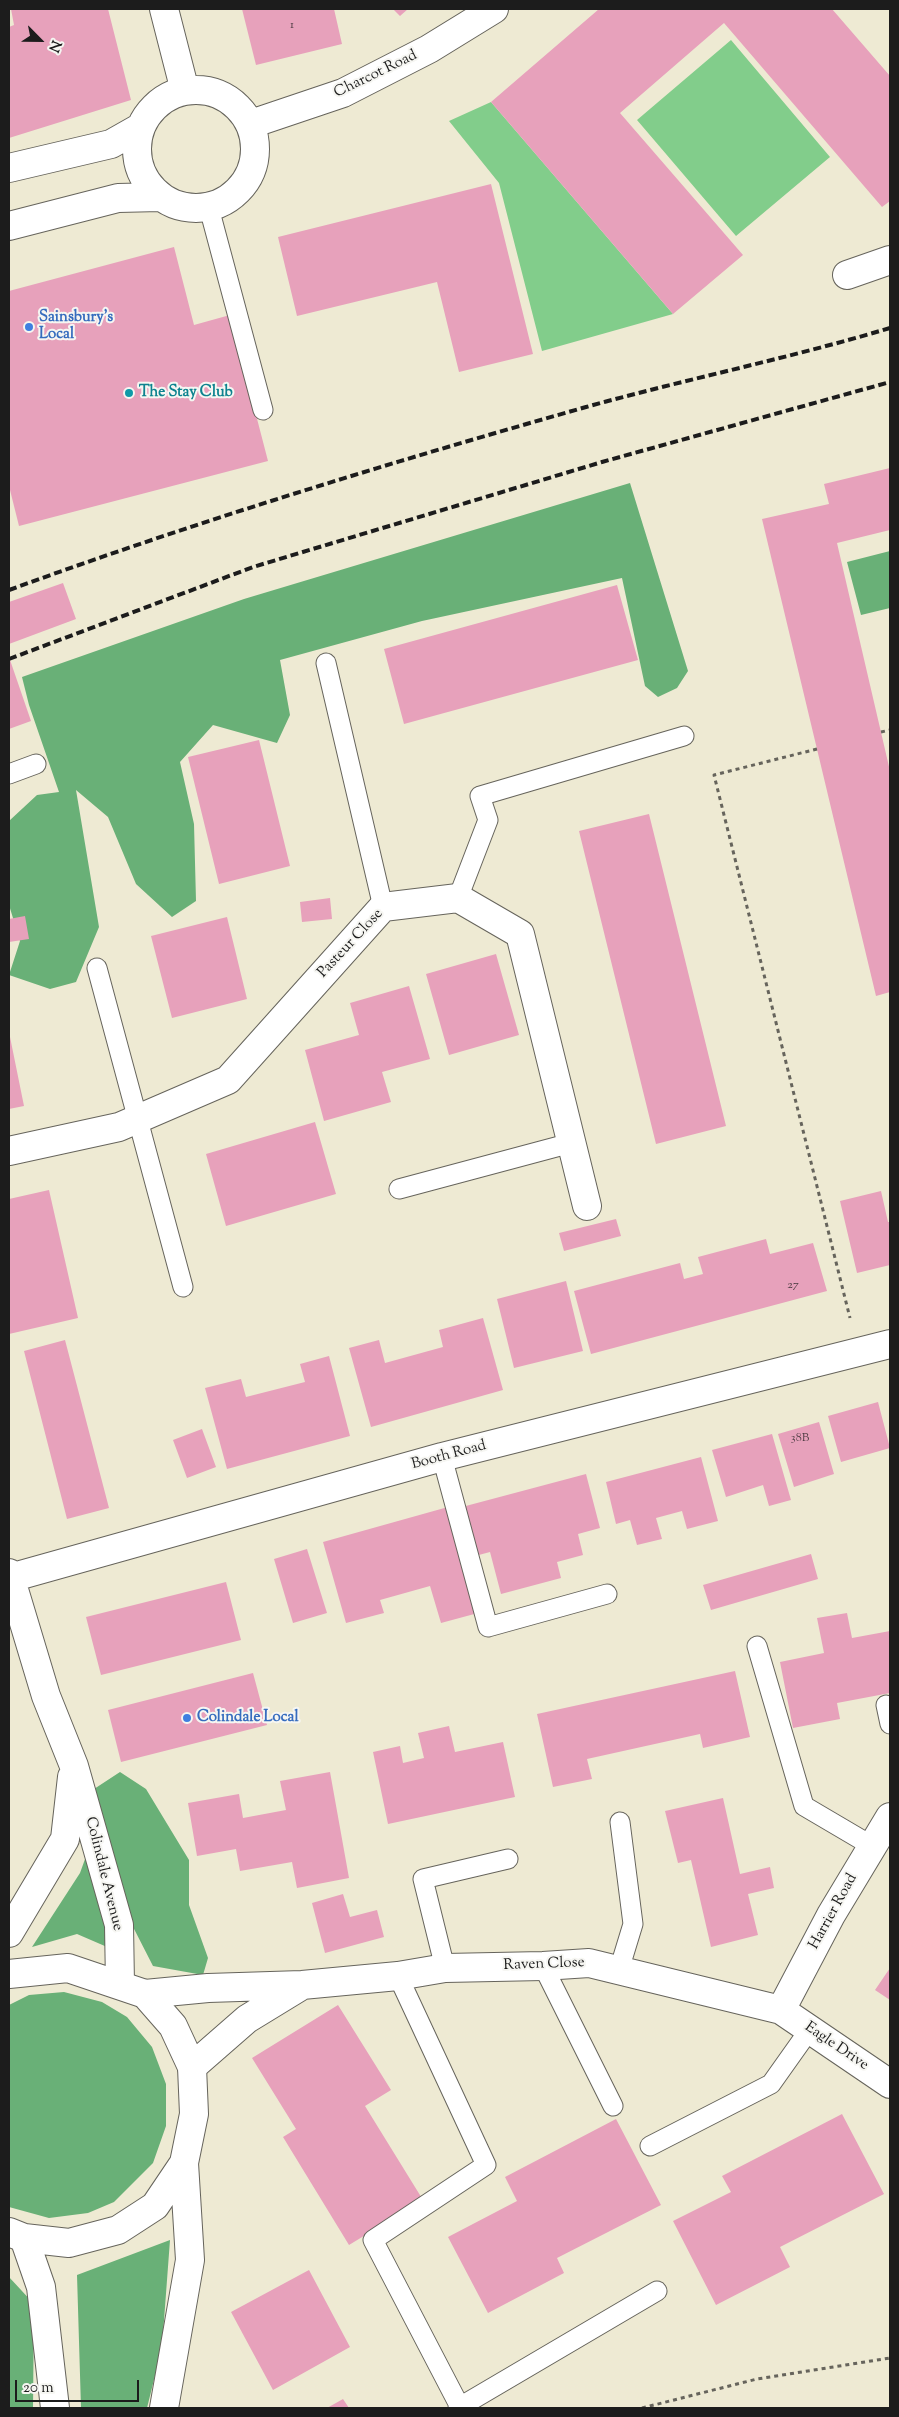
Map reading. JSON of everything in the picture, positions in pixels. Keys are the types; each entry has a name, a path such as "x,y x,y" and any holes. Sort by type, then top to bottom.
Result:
{"street":[{"path":"164,9 185,91"},
{"name":"Charcot Road","path":"251,124 343,93 429,49 494,9"},
{"path":"204,90 223,96 239,108 251,124 255,141 255,159 250,176 240,190 226,201 209,208 192,209 175,205 160,197 146,182 139,165 137,146 141,127 151,110 166,98 185,91 204,90"},
{"path":"9,168 111,144 141,127"},
{"path":"9,226 118,198 160,197"},
{"path":"847,275 890,260"},
{"path":"458,898 520,934 587,1206"},
{"name":"Pasteur Close","path":"9,1151 120,1127 228,1080 383,907 458,898"},
{"name":"Booth Road","path":"9,1575 442,1457 890,1344"},
{"name":"Colindale Avenue","path":"9,1575 46,1696 74,1766 119,1925 120,1984"},
{"name":"Colindale Avenue","path":"9,1932 65,1839 74,1766"},
{"name":"Harrier Road","path":"781,2010 831,1915 890,1816"},
{"name":"Raven Close","path":"145,1994 208,1988 302,1985 398,1976 445,1968 589,1963 781,2010"},
{"path":"9,1974 68,1968 145,1994 173,2026 192,2067 194,2114 184,2163 190,2260 164,2408"},
{"name":"Raven Close","path":"192,2067 248,2019 302,1985"},
{"name":"Eagle Drive","path":"781,2010 890,2084"},
{"path":"16,2235 69,2243 118,2230 155,2206 184,2163"},
{"path":"16,2235 41,2288 55,2408"}],"lane":[{"path":"209,208 263,410"},
{"path":"326,663 383,907"},
{"path":"458,898 488,820 480,796 684,736"},
{"path":"9,774 36,764"},
{"path":"97,968 183,1287"},
{"path":"399,1189 572,1143"},
{"path":"442,1457 488,1627 607,1594"},
{"path":"758,1646 804,1806 872,1846"},
{"path":"886,1705 890,1724"},
{"path":"619,1970 633,1924 620,1822"},
{"path":"445,1968 423,1879 508,1858"},
{"path":"543,1966 613,2106"},
{"path":"398,1976 486,2165 373,2240 459,2408 657,2291"},
{"path":"650,2146 771,2084 810,2029"}],"path":[{"path":"881,732 890,730"},
{"path":"817,749 714,775 858,1352"},
{"path":"642,2408 757,2379 890,2358"}],"green space":[{"path":"731,40 830,157 736,236 637,120"},
{"path":"491,102 673,314 542,351 499,183 449,121"},
{"path":"630,483 688,671 677,688 658,697 645,686 622,578 422,621 280,660 290,715 277,743 213,725 180,762 194,824 196,901 172,917 136,884 108,817 76,790 99,927 76,982 50,989 9,975 20,941 9,905 9,821 37,795 59,792 29,705 22,677 244,599"},
{"path":"890,551 890,608 861,615 847,562"},
{"path":"120,1772 146,1789 189,1860 189,1905 208,1958 203,1975 153,1966 131,1923 91,1791"},
{"path":"89,1848 121,1953 77,1934 32,1947 80,1873"},
{"path":"64,1992 102,2002 127,2017 152,2047 166,2084 166,2126 153,2163 114,2202 88,2213 49,2218 9,2207 9,2005 29,1995"},
{"path":"170,2240 162,2347 147,2408 81,2408 77,2275"},
{"path":"9,2277 34,2304 33,2408 9,2408"}],"building":[{"path":"11,9 108,9 131,100 9,138 9,27 14,25"},
{"path":"242,9 334,9 342,44 256,65"},
{"path":"393,9 408,9 400,16"},
{"path":"599,9 832,9 890,76 890,201 882,207 724,23 620,113 743,255 673,314 491,102"},
{"path":"491,184 533,354 459,372 437,282 297,316 278,237"},
{"name":"The Stay Club","path":"174,247 194,325 230,315 268,461 19,526 9,486 9,291"},
{"path":"890,468 890,530 837,543 890,771 890,992 876,996 762,519 829,504 824,484"},
{"path":"63,583 76,619 9,644 9,602"},
{"path":"617,585 638,660 404,724 384,649"},
{"path":"9,657 31,721 9,729"},
{"path":"259,740 290,866 219,884 188,757"},
{"path":"649,814 726,1126 656,1144 579,831"},
{"path":"330,898 332,919 302,922 300,902"},
{"path":"25,916 29,939 9,942 9,919"},
{"path":"227,917 247,999 172,1018 151,936"},
{"path":"496,954 519,1035 449,1055 426,974"},
{"path":"409,986 430,1059 382,1072 391,1102 324,1121 305,1050 359,1035 350,1003"},
{"path":"9,1032 24,1106 9,1109"},
{"path":"315,1122 336,1194 226,1226 206,1154"},
{"path":"49,1190 78,1318 9,1334 9,1199"},
{"path":"881,1191 888,1222 890,1222 890,1265 857,1273 840,1201"},
{"path":"616,1219 621,1236 564,1251 559,1233"},
{"path":"766,1239 770,1254 813,1243 827,1291 591,1354 574,1291 680,1263 684,1279 703,1274 698,1257"},
{"path":"566,1281 583,1351 514,1368 497,1299"},
{"path":"483,1318 503,1390 371,1427 349,1348 379,1340 385,1363 443,1347 439,1330"},
{"path":"65,1340 109,1508 67,1519 24,1351"},
{"path":"329,1356 350,1436 227,1469 205,1388 241,1379 246,1397 305,1382 300,1364"},
{"path":"878,1402 890,1448 841,1462 828,1416"},
{"path":"819,1422 834,1474 794,1487 778,1434"},
{"path":"202,1429 216,1467 187,1478 173,1440"},
{"path":"772,1434 791,1500 769,1506 763,1485 726,1497 712,1450"},
{"path":"701,1457 718,1521 687,1529 682,1511 656,1518 662,1539 637,1545 630,1520 616,1524 606,1482"},
{"path":"586,1474 600,1528 578,1534 583,1555 557,1562 561,1578 501,1594 490,1552 475,1556 462,1507"},
{"path":"448,1507 478,1613 441,1623 430,1586 380,1600 384,1613 346,1623 323,1542"},
{"path":"307,1549 327,1613 293,1623 274,1559"},
{"path":"811,1554 818,1579 711,1610 703,1585"},
{"path":"226,1582 241,1640 101,1675 86,1617"},
{"path":"847,1613 852,1638 890,1631 890,1693 837,1703 840,1719 793,1728 780,1662 824,1653 817,1618"},
{"path":"735,1671 750,1737 703,1748 700,1734 587,1759 592,1779 553,1787 537,1714"},
{"name":"Colindale Local","path":"253,1673 267,1725 121,1762 108,1710"},
{"path":"449,1726 455,1752 503,1742 515,1797 388,1824 373,1752 400,1746 403,1763 424,1758 418,1733"},
{"path":"330,1772 349,1878 297,1888 292,1862 240,1871 236,1849 197,1856 188,1803 239,1794 243,1818 286,1810 280,1781"},
{"path":"723,1798 740,1874 770,1867 774,1888 748,1894 758,1935 711,1947 691,1860 678,1863 665,1811"},
{"path":"343,1894 350,1917 377,1910 384,1937 325,1953 312,1903"},
{"path":"890,1968 890,2000 875,1990"},
{"path":"338,2005 391,2090 365,2106 423,2200 349,2245 283,2137 296,2129 252,2058"},
{"path":"842,2114 884,2194 780,2247 790,2267 716,2305 673,2221 731,2192 722,2176"},
{"path":"616,2119 661,2205 557,2258 564,2273 488,2313 448,2237 517,2201 505,2177"},
{"path":"309,2270 350,2347 273,2390 231,2312"},
{"path":"343,2399 349,2408 327,2408"}],"railway":[{"path":"9,590 223,516 441,449 586,407 890,328"},
{"path":"9,659 253,567 602,462 890,382"}],"place":[{"name":"Sainsbury's Local","path":"29,327"},
{"name":"The Stay Club","path":"129,393"},
{"name":"Colindale Local","path":"187,1718"}]}
